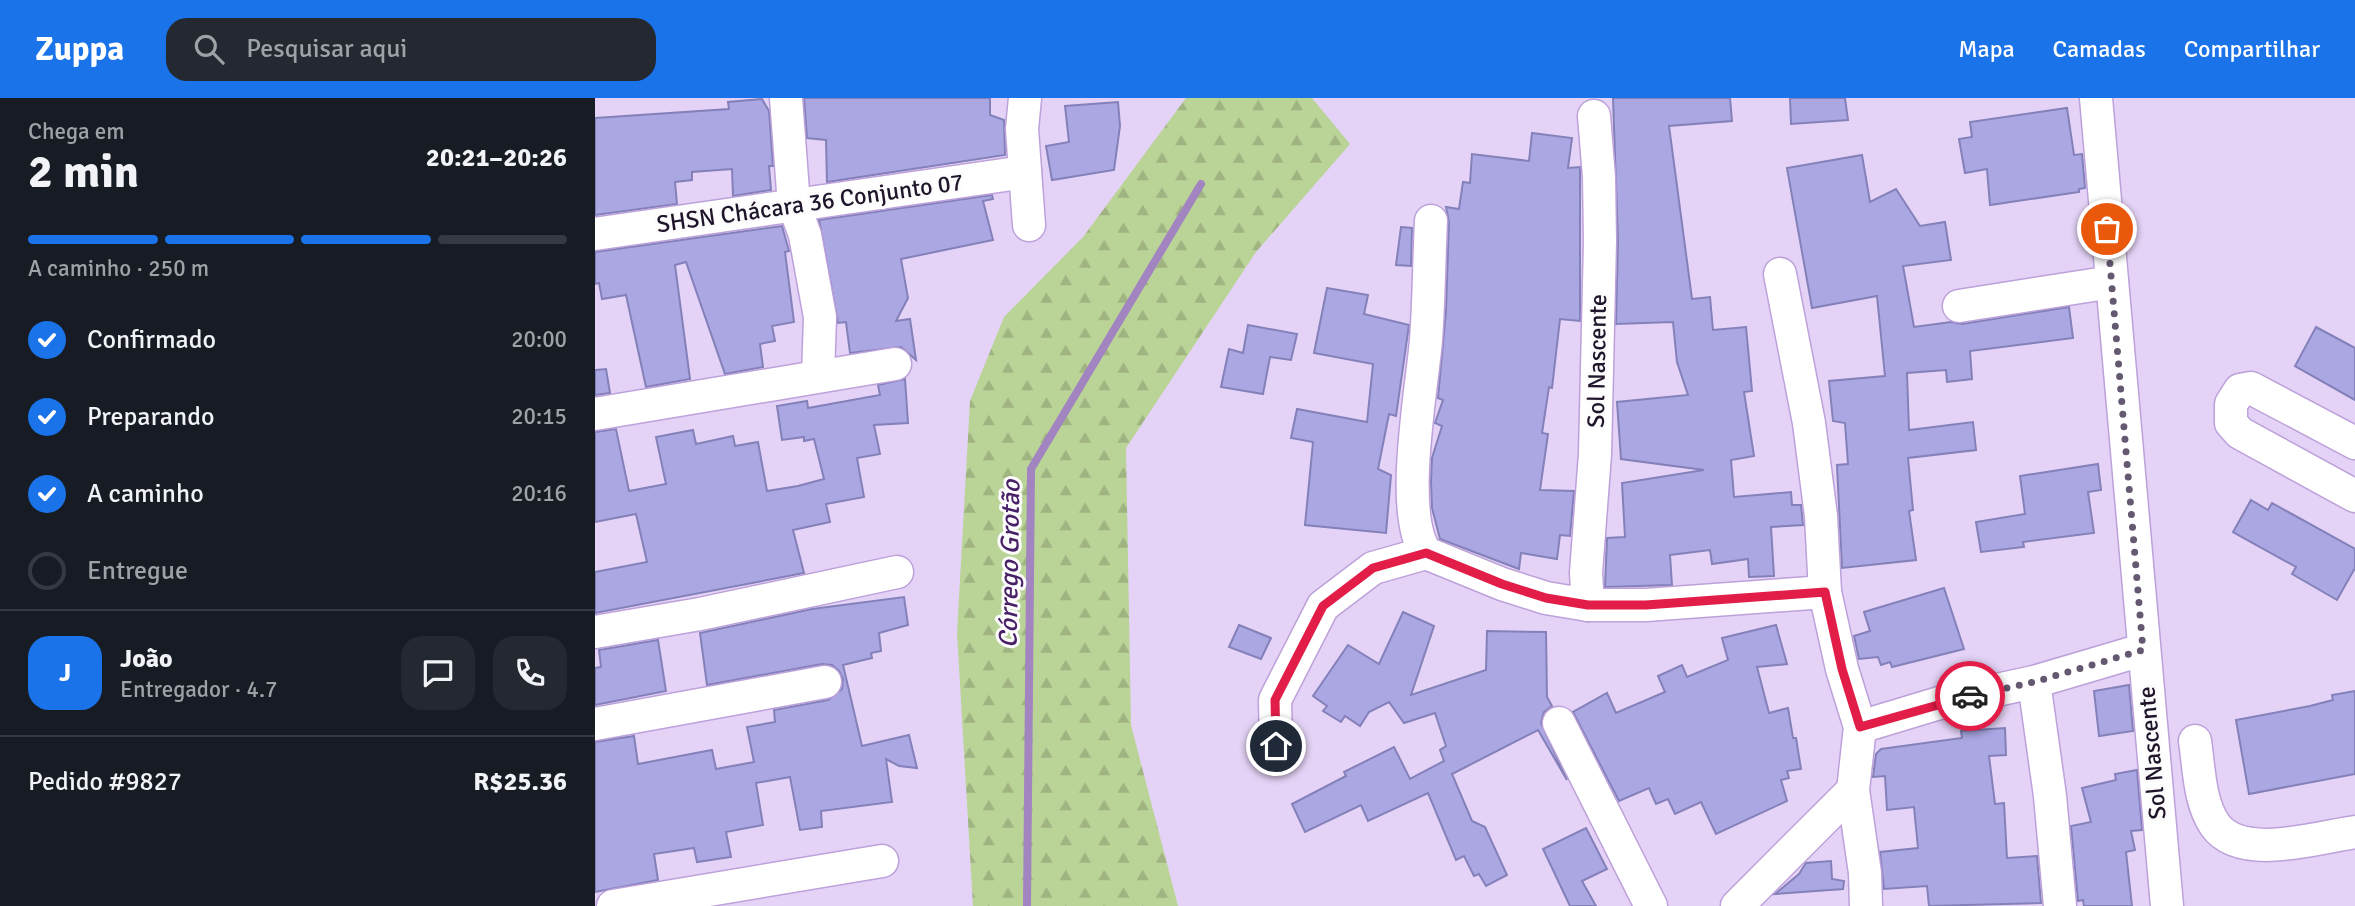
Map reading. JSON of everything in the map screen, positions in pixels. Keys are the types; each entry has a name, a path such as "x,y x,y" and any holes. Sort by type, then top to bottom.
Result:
{"street":[{"path":"786,98 795,205 805,235 820,317 818,376"},
{"path":"1025,98 1022,129 1029,225"},
{"name":"Sol Nascente","path":"2096,98 2167,906"},
{"name":"Sol Nascente","path":"1588,605 1586,573 1595,454 1600,241 1594,116"},
{"name":"SHSN Chácara 36 Conjunto 07","path":"595,234 1025,172"},
{"path":"1431,221 1426,341 1417,400 1414,463 1415,523 1418,542 1426,553 1502,584 1546,598 1588,605 1646,605 1825,592"},
{"path":"1780,274 1809,423 1821,516 1825,592 1842,669 1860,727 1853,790 1865,873 1866,906"},
{"path":"1959,306 2112,282"},
{"path":"595,414 895,365"},
{"path":"2355,443 2251,388 2240,390 2231,404 2231,423 2240,433 2355,496"},
{"path":"1276,746 1275,700 1323,606 1373,568 1426,553"},
{"path":"595,632 700,614 897,572"},
{"path":"1860,727 1946,701 2034,682 2143,650"},
{"path":"595,724 825,682"},
{"path":"2034,682 2050,796 2060,906"},
{"path":"1559,723 1651,906"},
{"path":"2195,741 2205,803 2215,825 2226,835 2248,843 2292,844 2355,832"},
{"path":"1738,906 1853,790"},
{"path":"613,906 882,861"}],"green space":[{"path":"1186,98 1312,98 1350,144 1256,252 1126,448 1131,725 1178,906 973,906 957,633 970,401 1004,317 1083,237"}],"building":[{"path":"804,98 990,98 990,115 1004,120 1005,155 827,182 826,140 807,138"},
{"path":"1613,98 1730,98 1732,121 1669,126 1692,299 1710,297 1713,330 1746,327 1752,391 1744,392 1754,456 1731,460 1734,497 1791,492 1792,505 1801,505 1803,525 1771,527 1774,576 1749,577 1748,559 1712,564 1710,550 1670,555 1672,585 1605,587 1607,538 1625,537 1622,483 1704,470 1621,459 1617,402 1688,395 1677,362 1673,322 1616,324 1618,241"},
{"path":"1790,98 1845,98 1848,120 1791,124"},
{"path":"762,99 769,111 773,166 769,166 771,190 733,196 732,169 692,172 692,180 675,182 677,204 595,215 595,118 729,109 728,102"},
{"path":"1118,102 1120,126 1114,170 1052,180 1046,146 1069,142 1065,106"},
{"path":"2067,108 2074,155 2082,154 2085,188 2079,189 2079,192 1990,205 1987,169 1965,173 1959,139 1972,137 1970,122"},
{"path":"1532,133 1572,138 1568,168 1580,167 1580,321 1560,319 1552,388 1549,387 1542,433 1548,434 1540,490 1574,491 1570,536 1560,535 1557,559 1521,553 1519,569 1440,539 1432,508 1431,481 1432,458 1442,426 1435,423 1443,400 1438,398 1446,311 1449,222 1446,207 1459,209 1463,182 1470,183 1472,154 1529,161"},
{"path":"1862,155 1870,202 1896,189 1920,226 1945,222 1951,260 1903,266 1914,327 1951,322 1962,324 2069,307 2073,338 1970,351 1972,379 1947,382 1946,370 1907,373 1909,430 1973,422 1976,450 1908,458 1913,510 1909,511 1916,560 1842,568 1837,465 1848,464 1845,423 1833,421 1829,381 1885,376 1877,296 1812,308 1787,168"},
{"path":"992,195 993,199 983,201 993,240 901,259 908,298 896,321 910,319 916,360 901,347 850,353 846,322 838,323 819,220"},
{"path":"782,226 789,251 785,252 794,322 772,326 775,341 760,344 763,367 725,374 686,262 675,265 690,379 646,387 626,295 602,299 599,283 595,284 595,252"},
{"path":"1401,227 1412,228 1411,266 1396,265"},
{"path":"1327,288 1368,295 1364,314 1409,325 1396,416 1389,414 1378,469 1391,475 1386,533 1305,525 1313,442 1291,438 1297,409 1367,422 1373,364 1314,353"},
{"path":"1248,325 1297,334 1291,360 1270,357 1263,394 1221,387 1229,349 1243,353"},
{"path":"2316,327 2355,348 2355,400 2295,366"},
{"path":"606,369 610,393 595,395 595,370"},
{"path":"905,379 908,423 874,425 880,454 857,458 864,497 826,504 830,522 793,530 804,573 595,613 595,572 647,562 636,514 595,522 595,432 616,429 629,491 666,484 656,437 693,430 696,444 733,436 735,446 758,442 767,491 798,486 824,479 814,439 804,441 804,437 782,440 777,406 807,401 808,408 880,395 878,385"},
{"path":"2098,464 2101,490 2088,492 2094,533 2023,542 2024,547 1981,552 1976,522 2025,514 2020,476"},
{"path":"2251,500 2268,510 2272,503 2355,549 2355,568 2337,600 2292,574 2296,567 2233,532"},
{"path":"1944,588 1964,649 1892,667 1890,662 1881,665 1878,657 1859,659 1854,636 1870,631 1864,612"},
{"path":"904,597 908,625 879,633 881,651 871,653 872,658 843,665 862,746 909,735 917,768 899,766 886,759 892,802 821,811 822,827 800,830 790,777 756,783 763,825 726,832 731,857 697,862 694,848 654,854 658,880 595,892 595,742 634,736 638,764 712,750 716,769 754,762 747,727 775,722 774,710 828,700 842,689 843,679 839,671 832,665 822,664 707,685 700,633 812,609"},
{"path":"1403,612 1434,626 1411,695 1486,670 1487,631 1546,632 1547,697 1552,706 1544,712 1541,723 1567,780 1538,730 1452,774 1472,821 1485,827 1507,875 1486,886 1479,874 1474,876 1464,856 1456,860 1428,793 1368,821 1361,805 1305,832 1292,804 1346,776 1344,772 1394,747 1410,779 1444,761 1440,750 1446,746 1435,713 1404,723 1389,702 1369,712 1360,726 1345,716 1341,722 1323,711 1327,706 1313,696 1348,645 1379,664"},
{"path":"1239,625 1271,638 1261,659 1229,647"},
{"path":"1776,625 1787,664 1757,667 1769,713 1788,708 1793,738 1796,738 1801,769 1787,771 1789,778 1781,780 1787,801 1716,834 1701,802 1675,814 1668,799 1656,804 1649,788 1619,801 1573,712 1607,693 1616,713 1665,692 1658,676 1682,665 1687,677 1728,660 1722,638"},
{"path":"658,640 666,691 595,705 595,668 601,667 599,650"},
{"path":"2129,685 2133,731 2099,736 2094,691"},
{"path":"2355,691 2355,774 2249,794 2236,720 2310,706 2333,700 2332,695"},
{"path":"2005,728 2006,755 1989,756 1995,804 2004,803 2007,858 2037,856 2041,903 1929,906 1927,886 1884,889 1880,852 1918,848 1914,807 1887,810 1885,776 1873,777 1876,754 1881,749 1962,738 1961,731"},
{"path":"2137,770 2142,830 2131,831 2135,850 2126,852 2132,906 2084,906 2083,900 2078,901 2071,826 2091,822 2082,788 2116,780 2115,774"},
{"path":"1586,828 1607,869 1582,881 1596,906 1570,906 1543,849"},
{"path":"1831,861 1832,879 1844,881 1843,889 1775,894 1799,874 1806,863"}],"waterway":[{"name":"Córrego Grotão","path":"1027,906 1031,469 1201,184"}],"way so far":[{"path":"1970,696 2034,682 2143,650 2107,229"}],"route":[{"path":"1276,746 1275,700 1323,606 1373,568 1426,553 1502,584 1546,598 1588,605 1646,605 1825,592 1842,669 1860,727 1970,696"}]}
